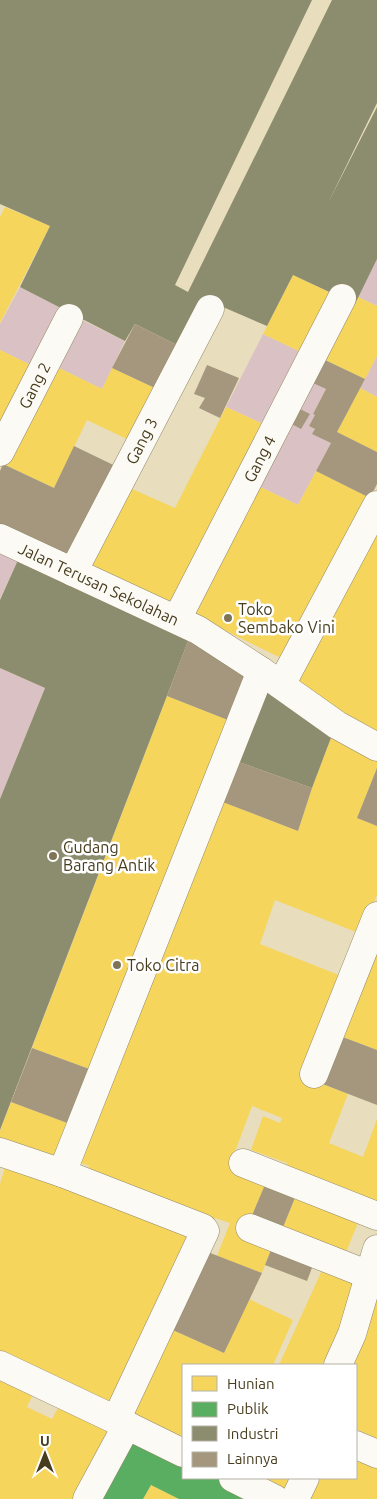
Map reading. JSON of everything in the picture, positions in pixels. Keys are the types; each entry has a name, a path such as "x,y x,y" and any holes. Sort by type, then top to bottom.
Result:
{"street":[{"name":"Gang 4","path":"188,624 342,298"},
{"name":"Gang 3","path":"73,572 210,309"},
{"name":"Gang 2","path":"0,452 69,318"},
{"path":"62,1174 271,678 377,505"},
{"name":"Jalan Terusan Sekolahan","path":"0,538 188,624 271,678 337,725 377,747"},
{"path":"314,1074 377,916"},
{"path":"0,1152 62,1174 202,1228 205,1231 87,1499"},
{"path":"243,1162 377,1216"},
{"path":"250,1228 369,1275"},
{"path":"338,1364 352,1334 377,1249"},
{"path":"0,1365 182,1452"},
{"path":"357,1445 377,1454"},
{"path":"235,1479 275,1499"},
{"path":"295,1499 305,1479"}],"shaded area":[{"path":"377,259 377,306 358,297"},
{"path":"20,287 65,310 35,367 0,350 0,324"},
{"path":"78,318 125,341 102,389 55,366"},
{"path":"263,334 303,353 263,424 226,407"},
{"path":"377,356 377,397 360,388"},
{"path":"313,382 326,389 309,426 331,443 298,505 254,484"},
{"path":"0,552 18,560 0,599"},
{"path":"0,668 45,688 0,799"}],"building: Hunian":[{"path":"5,207 50,226 0,323 0,217"},
{"path":"293,275 337,296 303,353 263,334"},
{"path":"358,297 377,306 377,356 365,379 319,357 348,300 355,304"},
{"path":"0,350 35,367 0,430"},
{"path":"55,366 102,389 112,368 157,389 131,441 87,420 54,488 3,464"},
{"path":"360,388 377,397 377,452 337,432"},
{"path":"226,407 263,424 177,606 91,567 132,489 175,508"},
{"path":"316,471 370,498 283,659 188,612 254,484 298,505"},
{"path":"377,528 377,734 347,718 296,682"},
{"path":"167,696 233,722 92,1070 32,1048"},
{"path":"332,735 377,758 377,768 357,818 377,826 377,895 361,934 275,900 260,944 344,977 299,1075 348,1094 329,1143 363,1157 377,1119 377,1209 283,1173 287,1163 251,1150 263,1116 280,1123 282,1118 252,1106 233,1157 267,1180 250,1220 275,1240 262,1273 217,1256 230,1223 215,1218 213,1221 85,1174 89,1166 78,1162 220,801 298,831"},
{"path":"377,941 377,1050 340,1036"},
{"path":"11,1102 70,1124 55,1164 0,1145 0,1131"},
{"path":"5,1167 197,1235 114,1413 0,1358 0,1184"},
{"path":"297,1193 360,1218 342,1262 281,1232"},
{"path":"323,1268 363,1284 335,1364 279,1364"},
{"path":"377,1293 377,1439 357,1429 357,1364 345,1364"},
{"path":"249,1299 293,1320 273,1364 182,1364 182,1444 123,1416 166,1327 224,1353"},
{"path":"0,1373 35,1390 27,1407 52,1419 62,1401 119,1428 80,1499 0,1499"},
{"path":"360,1456 377,1464 377,1499 299,1499 309,1479 357,1479 357,1464"},
{"path":"254,1479 298,1479 290,1496"},
{"path":"151,1485 179,1499 143,1499"}],"building: Publik":[{"path":"133,1432 182,1456 182,1479 226,1479 266,1499 179,1499 151,1485 143,1499 96,1499"}],"building: Industri":[{"path":"0,0 312,0 175,285 188,292 332,0 377,0 377,103 328,203 377,107 377,259 355,304 293,275 267,326 209,301 185,349 135,324 125,341 20,287 50,226 0,204"},
{"name":"Gudang Barang Antik","path":"18,560 190,636 0,1130 0,799 45,688 0,668 0,600"},
{"path":"265,689 332,735 312,788 236,761"}],"building: Lainnya":[{"path":"135,324 185,349 157,389 112,368"},
{"path":"325,360 365,379 337,432 377,452 377,484 370,498 316,471 331,443 312,434 315,429 309,426 326,389 313,383"},
{"path":"207,365 239,378 220,418 199,408 205,398 194,394"},
{"path":"296,407 310,414 301,429 288,422"},
{"path":"74,446 130,473 85,564 0,525 0,471 3,464 54,488"},
{"path":"188,641 250,673 233,722 167,696"},
{"path":"236,761 312,788 298,831 220,801"},
{"path":"377,768 377,826 357,818"},
{"path":"340,1036 377,1050 377,1105 320,1083"},
{"path":"32,1048 92,1070 70,1124 11,1102"},
{"path":"267,1180 297,1193 281,1232 250,1220"},
{"path":"275,1240 316,1257 307,1281 265,1265"},
{"path":"200,1249 262,1273 224,1353 166,1327"}],"place":[{"name":"Toko Sembako Vini","path":"228,618"},
{"name":"Gudang Barang Antik","path":"53,856"},
{"name":"Toko Citra","path":"117,965"}]}
